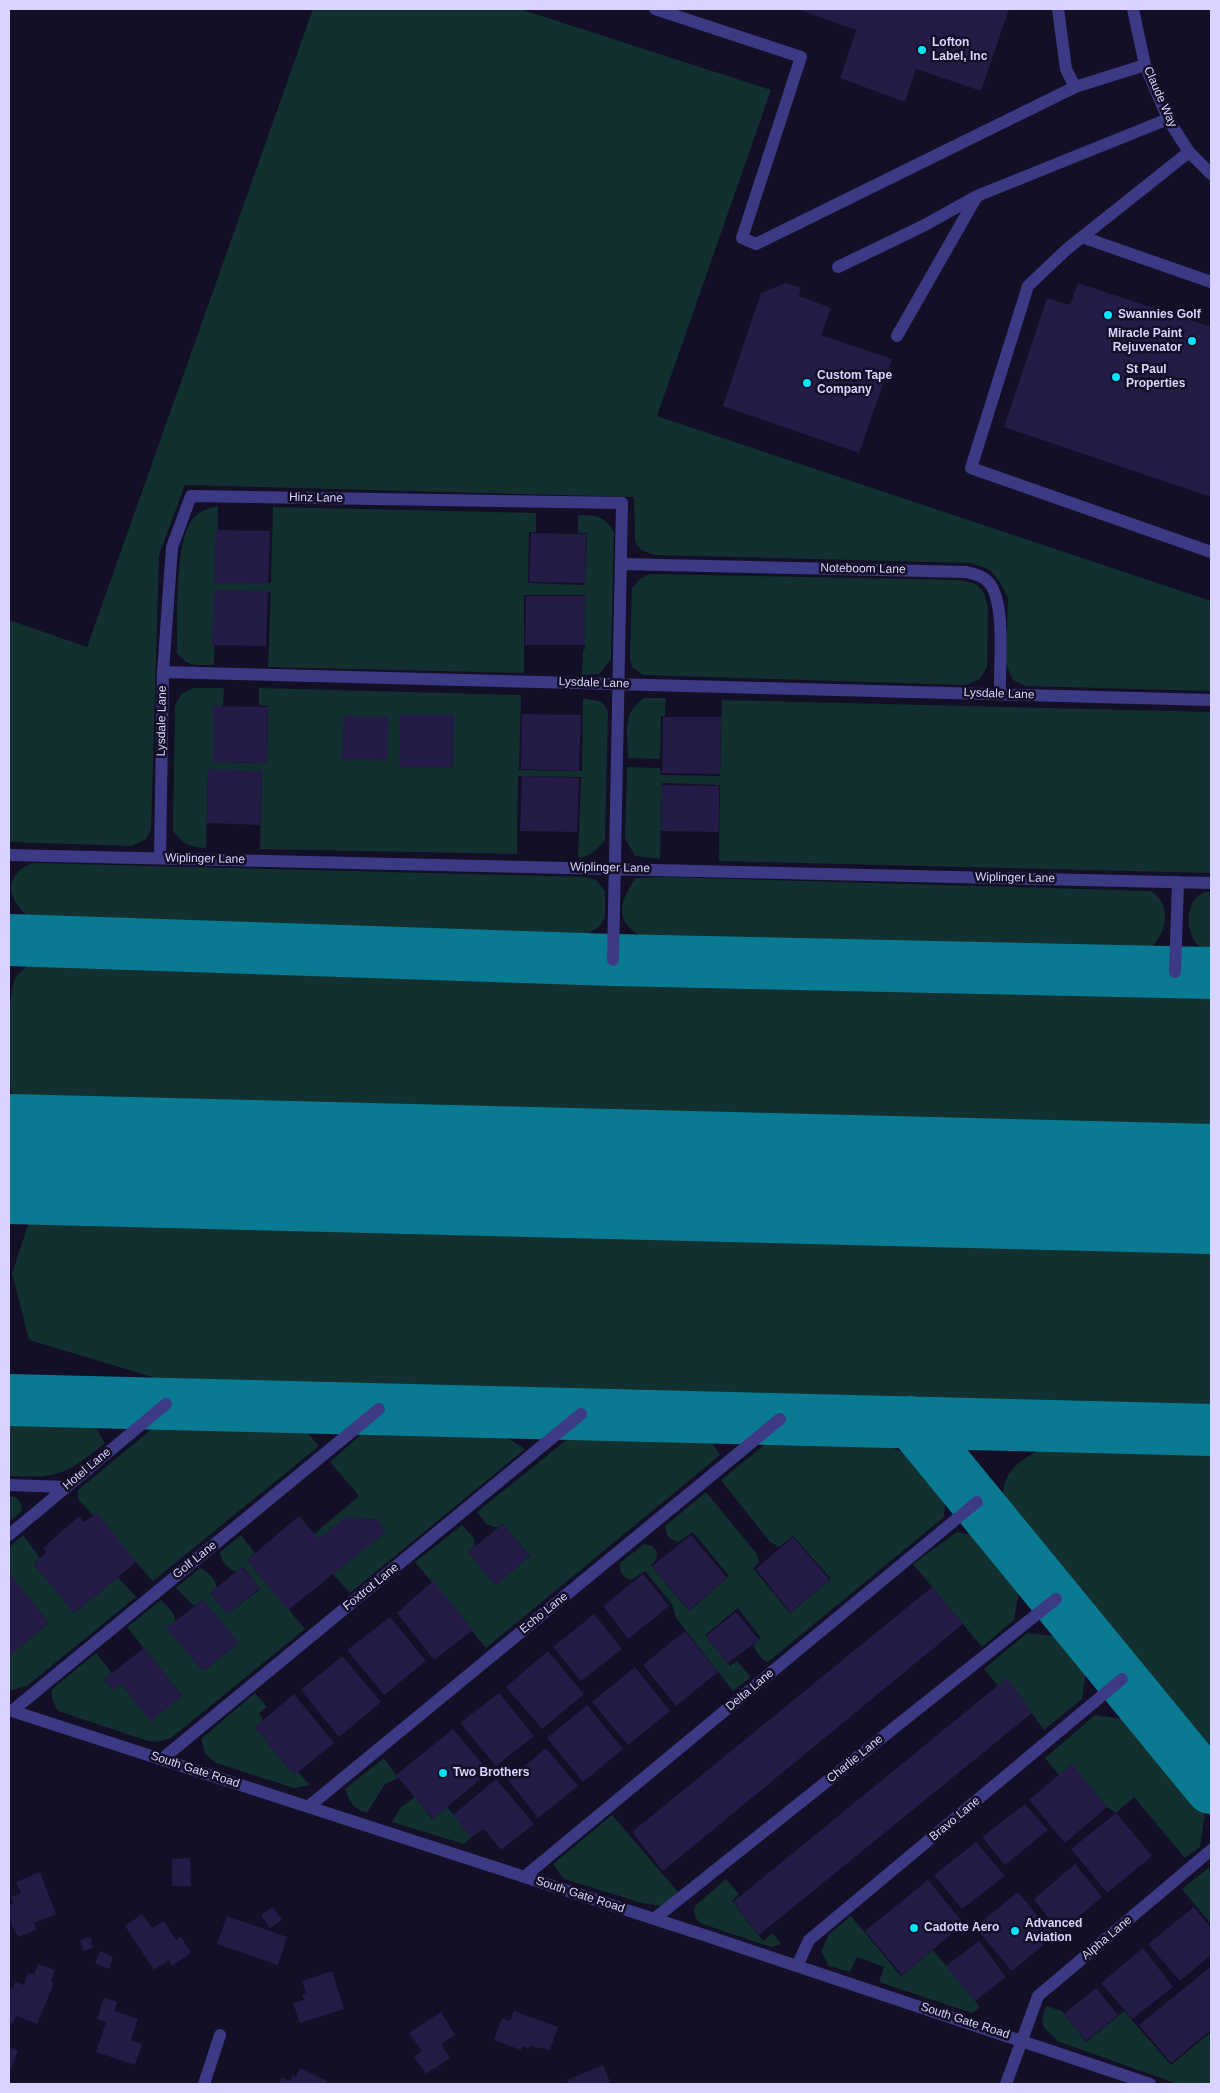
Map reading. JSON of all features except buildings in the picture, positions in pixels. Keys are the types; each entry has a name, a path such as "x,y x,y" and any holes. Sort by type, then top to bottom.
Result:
{"street":[{"path":"655,9 801,57 742,238 756,244 1075,87 1145,65"},
{"path":"1058,9 1066,69 1075,87"},
{"name":"Claude Way","path":"1133,9 1145,65 1168,119 1189,152 1211,174"},
{"path":"838,267 923,226 977,196 1168,119"},
{"path":"1189,152 1082,237 1028,286 972,468 1211,552"},
{"path":"897,336 977,196"},
{"path":"1082,237 1211,282"},
{"name":"Hinz Lane","path":"163,672 172,547 191,496 622,503 621,564"},
{"path":"613,960 621,564"},
{"name":"Noteboom Lane","path":"621,564 966,572 981,576 989,583 999,606 1000,694"},
{"name":"Lysdale Lane","path":"160,858 163,672 1211,700"},
{"name":"Wiplinger Lane","path":"9,855 1211,883"},
{"path":"1175,972 1178,882"},
{"name":"Hotel Lane","path":"9,1535 166,1404"},
{"name":"Golf Lane","path":"10,1710 379,1410"},
{"name":"Foxtrot Lane","path":"162,1759 581,1414"},
{"name":"Echo Lane","path":"308,1807 780,1419"},
{"path":"9,1486 66,1487"},
{"name":"Delta Lane","path":"524,1877 977,1502"},
{"name":"Charlie Lane","path":"654,1919 1056,1599"},
{"name":"Bravo Lane","path":"798,1966 809,1940 1122,1679"},
{"name":"South Gate Road","path":"10,1710 798,1966 1150,2084"},
{"name":"Alpha Lane","path":"1006,2084 1038,1996 1211,1850"},
{"path":"204,2084 220,2035"}],"green space":[{"path":"313,9 520,9 771,90 657,416 1211,601 1211,691 1025,686 1013,680 1006,664 1008,598 1000,582 990,570 971,563 655,555 641,550 635,542 634,497 185,485 159,555 151,830 146,839 132,846 9,842 9,620 87,647"},
{"path":"218,506 217,582 271,583 273,507 536,513 536,532 529,532 528,583 585,585 587,533 578,533 578,515 590,515 600,518 608,523 614,533 611,659 599,674 582,675 583,650 585,649 585,595 524,595 524,673 268,667 271,592 216,590 214,665 189,663 177,653 178,584 182,546 186,531 194,517 204,510"},
{"path":"649,574 960,580 976,584 984,593 988,608 987,667 980,679 966,685 643,675 632,667 630,657 632,588 640,579"},
{"path":"193,688 224,688 223,706 213,707 213,762 267,763 268,706 259,705 259,688 521,695 519,770 582,771 583,698 602,702 608,711 605,840 587,856 578,857 581,777 518,776 517,854 260,849 262,772 208,770 206,848 190,846 183,842 173,830 175,706 181,694"},
{"path":"644,698 666,698 665,716 661,716 660,759 628,758 627,725 629,717 637,704"},
{"path":"722,700 1211,712 1211,873 719,861 720,785 662,783 660,859 635,856 625,838 627,767 660,768 661,775 720,776"},
{"path":"34,863 585,877 596,880 605,891 605,918 599,927 586,935 52,923 33,919 24,913 13,897 12,881 16,874"},
{"path":"664,877 1151,891 1162,904 1165,920 1160,936 1149,949 641,936 626,924 623,917 623,902 626,894 636,878"},
{"path":"1205,892 1211,892 1211,951 1203,949 1197,944 1190,930 1189,921 1191,905 1196,898"},
{"path":"47,959 1211,989 1211,1143 55,1117 29,1109 16,1101 9,1077 8,1059 8,1019 13,985 23,969"},
{"path":"39,1205 1211,1235 1211,1407 166,1381 29,1340 12,1273 33,1210"},
{"path":"9,1424 94,1425 105,1443 81,1462 61,1472 40,1476 9,1476"},
{"path":"153,1428 305,1430 319,1446 153,1581 78,1499 78,1490"},
{"path":"365,1431 503,1435 525,1449 350,1593 333,1574 378,1520 347,1517 319,1539 314,1534 359,1496 330,1462"},
{"path":"570,1437 710,1440 720,1455 486,1648 415,1562 462,1525 474,1538 475,1546 468,1552 495,1585 530,1556 503,1524 497,1528 486,1524 477,1512"},
{"path":"767,1443 883,1445 904,1452 946,1494 944,1517 768,1662 763,1660 753,1646 761,1638 738,1608 705,1635 730,1666 737,1661 751,1677 733,1691 676,1618 672,1604 645,1571 631,1580 622,1574 620,1563 644,1544 652,1546 657,1552 656,1560 651,1565 689,1611 729,1576 693,1532 678,1542 668,1537 665,1526 706,1492 757,1554 759,1562 753,1568 790,1613 831,1579 793,1536 779,1547 770,1542 721,1480"},
{"path":"1040,1450 1211,1454 1211,1762 1009,1514 1003,1493 1008,1475 1022,1461"},
{"path":"9,1496 16,1497 22,1505 21,1512 9,1522"},
{"path":"957,1532 981,1537 1020,1584 1014,1620 982,1647 913,1564"},
{"path":"23,1535 40,1558 34,1564 74,1613 118,1577 136,1597 27,1686 9,1691 9,1656 49,1623 9,1574 9,1547"},
{"path":"241,1535 255,1553 247,1560 305,1629 171,1738 156,1742 148,1741 58,1711 52,1699 52,1689 96,1653 112,1673 104,1679 112,1690 121,1684 151,1720 182,1696 127,1627 161,1600 173,1613 176,1621 167,1628 203,1671 239,1643 203,1600 194,1606 176,1588 200,1568 211,1576 214,1581 217,1587 210,1593 227,1614 260,1589 243,1567 236,1572 227,1567 223,1562 220,1552"},
{"path":"1027,1633 1062,1637 1087,1665 1082,1699 1044,1730 1007,1679 998,1686 984,1669"},
{"path":"255,1693 267,1707 259,1713 263,1720 255,1727 294,1775 298,1772 310,1785 294,1788 216,1763 205,1754 201,1739"},
{"path":"1095,1715 1131,1720 1205,1813 1200,1847 1185,1858 1134,1797 1116,1813 1107,1807 1072,1765 1059,1775 1045,1758"},
{"path":"384,1758 398,1778 385,1784 367,1813 358,1809 353,1804 345,1789"},
{"path":"415,1797 432,1819 447,1807 472,1837 464,1844 392,1822 401,1807"},
{"path":"612,1815 678,1892 661,1906 642,1903 564,1879 553,1864"},
{"path":"1211,1866 1211,1924 1182,1889"},
{"path":"726,1879 739,1894 732,1901 763,1941 773,1933 781,1944 771,1947 698,1921 694,1913 695,1906"},
{"path":"851,1916 901,1976 933,1950 980,2007 972,2013 879,1982 884,1967 857,1957 850,1972 829,1966 821,1951 829,1934"},
{"path":"1046,2006 1062,2011 1086,2042 1124,2011 1171,2065 1211,2032 1211,2084 1178,2084 1057,2041 1043,2025 1042,2020"}],"taxiway":[{"path":"9,940 613,960 1211,973"},
{"path":"9,1400 1211,1430"},
{"path":"911,1422 1211,1788"}],"runway":[{"path":"9,1159 1211,1189"}],"place":[{"name":"Lofton Label, Inc","path":"922,50"},
{"name":"Swannies Golf","path":"1108,315"},
{"name":"Miracle Paint Rejuvenator","path":"1192,341"},
{"name":"St Paul Properties","path":"1116,377"},
{"name":"Custom Tape Company","path":"807,383"},
{"name":"Two Brothers","path":"443,1773"},
{"name":"Cadotte Aero","path":"914,1928"},
{"name":"Advanced Aviation","path":"1015,1931"}]}
